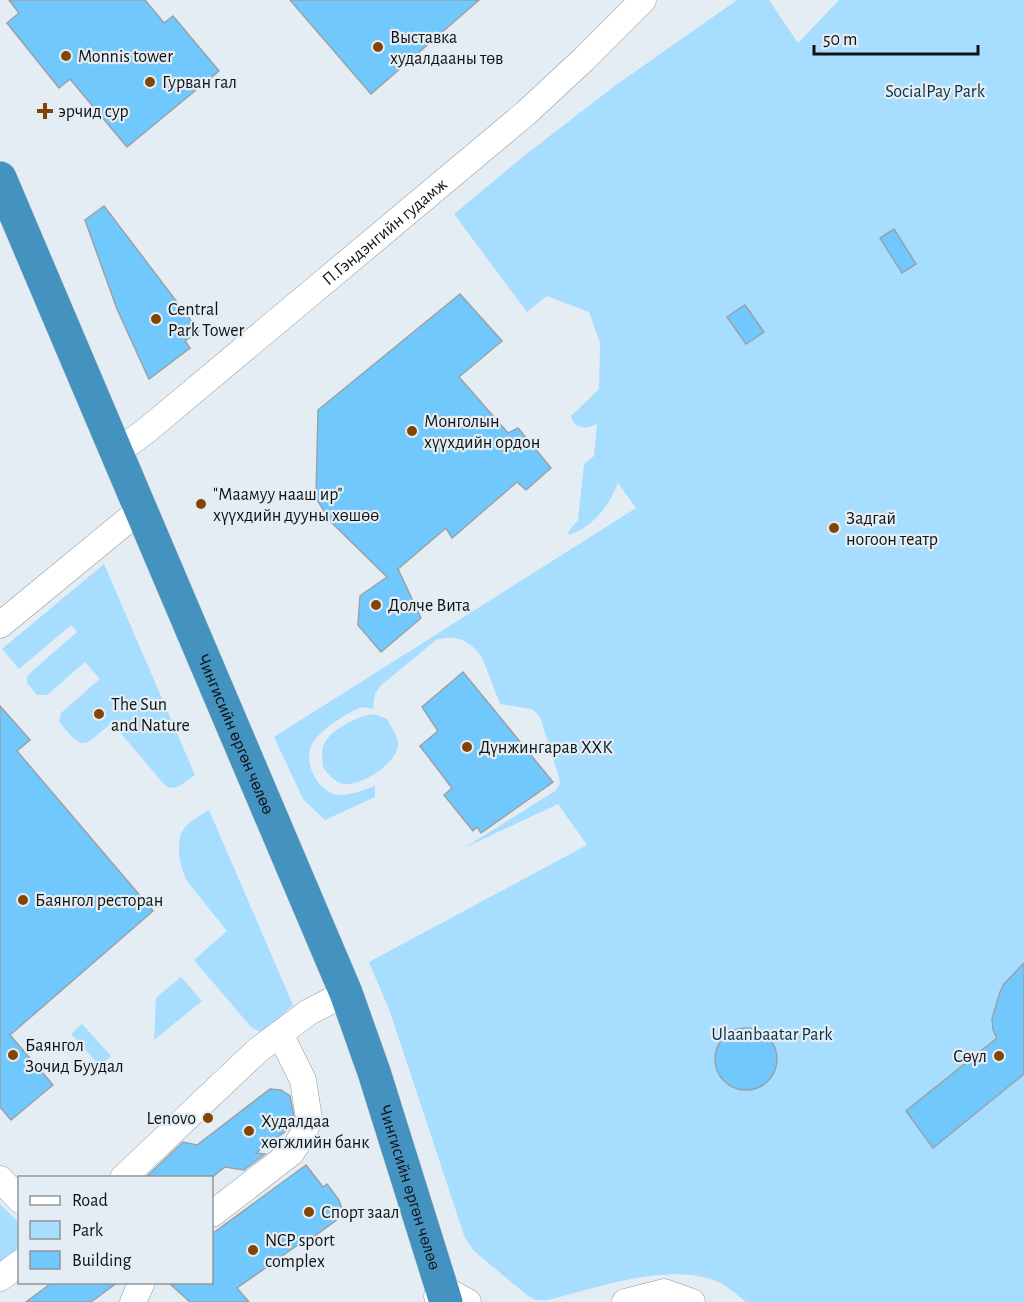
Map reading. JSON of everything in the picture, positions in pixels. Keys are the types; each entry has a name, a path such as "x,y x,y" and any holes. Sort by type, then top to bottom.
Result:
{"highway":[{"name":"Чингисийн өргөн чөлөө","path":"0,178 346,993 447,1298"}],"street":[{"name":"П.Гэндэнгийн гудамж","path":"116,453 147,430 526,113 643,0"},
{"path":"0,625 140,510"},
{"path":"125,1176 258,1050 309,1012 346,993"},
{"path":"213,1213 291,1153 303,1135 309,1119 303,1080 280,1034"},
{"path":"0,1179 18,1198"},
{"path":"0,1278 18,1264"},
{"path":"133,1302 141,1284"},
{"path":"625,1302 664,1292 692,1302"}],"green space":[{"name":"Ulaanbaatar Park","path":"737,0 769,0 798,43 839,0 1024,0 1024,1302 746,1302 716,1281 676,1274 632,1279 548,1300 536,1300 528,1296 474,1251 465,1238 390,1012 369,962 587,845 558,804 464,848 555,791 560,784 540,717 532,709 500,704 482,657 473,647 462,640 443,638 436,640 380,686 375,694 373,709 362,707 348,714 326,728 315,739 310,751 310,766 317,780 328,791 344,795 375,786 375,797 325,820 303,799 274,737 636,508 618,483 600,514 586,526 569,535 568,532 578,520 584,464 594,456 597,424 581,427 575,424 571,416 599,389 600,343 589,312 547,296 527,312 454,214 525,155 616,85"},
{"path":"104,564 195,775 178,787 170,788 164,784 112,723 84,743 74,739 59,722 61,713 100,679 85,662 47,695 37,695 27,683 29,674 77,632 71,625 19,669 2,649"},
{"path":"374,714 387,719 397,738 396,752 384,767 366,779 347,784 337,782 323,767 323,747 326,741 344,725"},
{"path":"209,810 293,1005 262,1033 251,1027 194,960 227,931 187,881 179,856 179,842 183,830 191,821"},
{"path":"181,977 202,1001 154,1040 156,998"},
{"path":"82,1024 111,1056 100,1066 71,1034"},
{"path":"0,1204 18,1222 18,1248 0,1262"}],"building":[{"path":"9,0 145,0 164,23 173,16 219,71 127,147 70,79 59,88 7,23 19,13"},
{"name":"Выставка худалдааны төв","path":"290,0 479,0 371,94"},
{"name":"Central Park Tower","path":"104,206 199,331 185,341 190,348 149,379 117,309 85,220"},
{"path":"894,229 916,264 902,273 880,238"},
{"name":"Монголын хүүхдийн ордон","path":"460,294 502,341 459,377 508,433 518,428 551,468 526,490 517,482 452,538 446,528 398,569 421,618 381,652 358,625 360,596 387,577 330,521 316,498 318,410"},
{"path":"745,305 764,332 746,344 727,317"},
{"name":"Дүнжингарав ХХК","path":"463,672 553,782 481,833 477,827 473,831 444,795 452,788 420,746 438,731 422,707"},
{"path":"0,706 30,740 17,751 153,911 10,1035 53,1085 11,1120 0,1107"},
{"name":"Сөүл","path":"1024,963 1024,1074 933,1148 906,1111 997,1038 993,1030 992,1019 1000,992 1004,984"},
{"path":"746,1028 763,1033 768,1037 772,1042 777,1059 772,1076 768,1081 763,1085 746,1090 729,1085 724,1081 720,1076 715,1059 720,1042 724,1037 729,1033"},
{"name":"Худалдаа хөгжлийн банк","path":"270,1089 281,1090 290,1096 294,1117 290,1128 256,1153 265,1154 244,1170 225,1167 213,1176 147,1176 183,1142 197,1145"},
{"path":"306,1165 323,1187 327,1184 339,1200 342,1209 338,1219 237,1288 249,1302 190,1302 170,1284 213,1284 213,1233"},
{"path":"50,1284 115,1284 91,1302 26,1302"}],"place":[{"name":"Выставка худалдааны төв","path":"378,47"},
{"name":"Monnis tower","path":"66,56"},
{"name":"Гурван гал","path":"150,82"},
{"name":"эрчид сур","path":"45,111"},
{"name":"Central Park Tower","path":"156,319"},
{"name":"Монголын хүүхдийн ордон","path":"412,431"},
{"name":"\"Маамуу нааш ир\" хүүхдийн дууны хөшөө","path":"201,504"},
{"name":"Задгай ногоон театр","path":"834,528"},
{"name":"Долче Вита","path":"376,605"},
{"name":"The Sun and Nature","path":"99,714"},
{"name":"Дүнжингарав ХХК","path":"467,747"},
{"name":"Баянгол ресторан","path":"23,900"},
{"name":"Баянгол Зочид Буудал","path":"13,1055"},
{"name":"Сөүл","path":"999,1056"},
{"name":"Lenovo","path":"208,1118"},
{"name":"Худалдаа хөгжлийн банк","path":"249,1131"},
{"name":"Спорт заал","path":"309,1212"},
{"name":"NCP sport complex","path":"253,1250"}],"park label":[{"name":"SocialPay Park","path":"935,91"}]}
